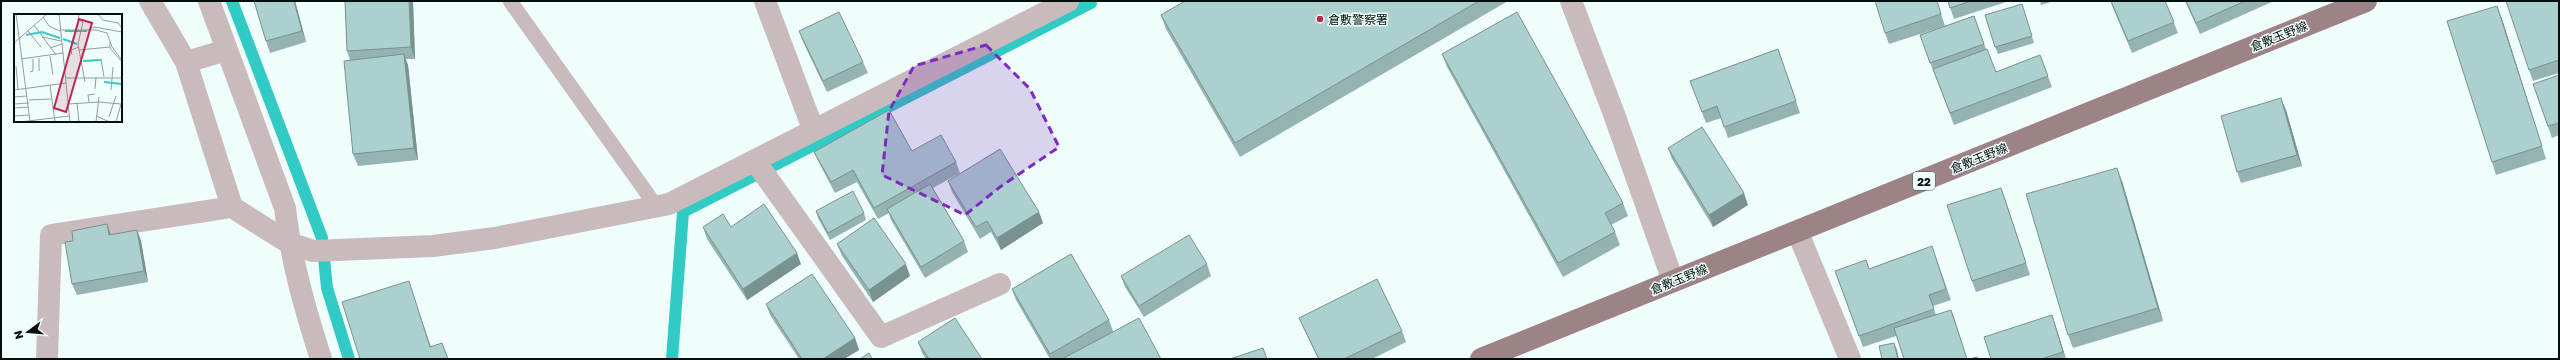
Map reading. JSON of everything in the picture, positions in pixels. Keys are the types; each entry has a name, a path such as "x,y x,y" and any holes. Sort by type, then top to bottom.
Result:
{"main road":[{"name":"倉敷玉野線","path":"1481,359 1798,232 2333,7 2366,1"}],"street":[{"path":"150,1 186,62 232,207 289,243 324,251 433,246 495,238 669,204 761,170 814,129 848,114 1068,1"},
{"path":"209,1 284,208 289,243 300,295 321,359"},
{"path":"765,1 814,129"},
{"path":"1571,1 1673,281"},
{"path":"186,62 227,50"},
{"path":"761,170 881,337 1000,284"},
{"path":"47,359 51,235 232,207"},
{"path":"1798,232 1850,359"}],"lane":[{"path":"510,1 656,206"}],"highlighted area":[{"path":"986,45 1030,89 1059,147 1000,187 965,215 882,175 889,111 914,66"}],"building":[{"path":"254,1 294,1 302,31 266,41"},
{"path":"345,1 409,1 411,47 347,51"},
{"path":"1185,1 1479,1 1235,143 1161,15"},
{"path":"1875,1 1937,1 1941,14 1885,33"},
{"path":"1948,1 1971,1 1950,8"},
{"path":"2111,1 2165,1 2174,22 2128,41"},
{"path":"2186,1 2245,1 2196,23"},
{"path":"2506,1 2559,1 2559,60 2529,70"},
{"path":"2022,4 2032,36 1995,47 1985,15"},
{"path":"2497,6 2542,146 2492,162 2447,21"},
{"path":"839,12 863,62 823,81 799,31"},
{"path":"1517,12 1623,203 1605,213 1615,232 1558,263 1442,54"},
{"path":"1974,16 1984,44 1930,63 1920,35"},
{"path":"1778,49 1796,101 1724,127 1717,106 1702,112 1690,81"},
{"path":"1987,49 1996,72 2040,55 2048,76 1950,113 1933,69"},
{"path":"404,54 414,148 353,154 344,61"},
{"path":"2559,75 2559,123 2548,126 2533,84"},
{"path":"2281,98 2297,155 2237,172 2221,116"},
{"path":"889,110 912,151 941,135 956,162 874,208 853,170 831,182 814,152"},
{"path":"1702,127 1744,193 1709,215 1668,148"},
{"path":"1000,149 1039,212 997,238 987,221 976,227 948,181"},
{"path":"2117,168 2158,308 2068,335 2026,194"},
{"path":"930,184 964,241 921,267 887,209"},
{"path":"2001,188 2026,263 1972,281 1947,205"},
{"path":"853,191 864,213 828,233 816,211"},
{"path":"764,204 797,253 743,289 703,227 723,214 731,227"},
{"path":"874,218 906,264 869,290 837,244"},
{"path":"107,224 109,235 137,230 144,271 72,284 65,242 73,241 72,231"},
{"path":"1189,235 1207,264 1139,306 1121,276"},
{"path":"1932,246 1946,289 1929,295 1934,309 1859,336 1835,271 1866,260 1869,269"},
{"path":"1071,254 1109,320 1050,354 1012,289"},
{"path":"812,274 855,338 823,359 802,359 766,304"},
{"path":"1377,279 1402,331 1344,359 1319,359 1299,318"},
{"path":"409,281 430,347 442,343 448,359 360,359 342,302"},
{"path":"1951,310 1967,359 1904,359 1894,328"},
{"path":"2052,315 2063,352 2041,359 1991,359 1984,337"},
{"path":"955,318 982,359 929,359 918,342"},
{"path":"1139,318 1161,359 1062,359"},
{"path":"1894,343 1898,359 1882,359 1879,346"},
{"path":"1263,348 1267,359 1230,359"},
{"path":"869,353 872,359 860,359"}],"waterway":[{"path":"232,1 322,238 327,288 349,359"},
{"path":"672,359 683,212 1091,3 1090,1"}],"place":[{"name":"倉敷警察署","path":"1320,19"}]}
